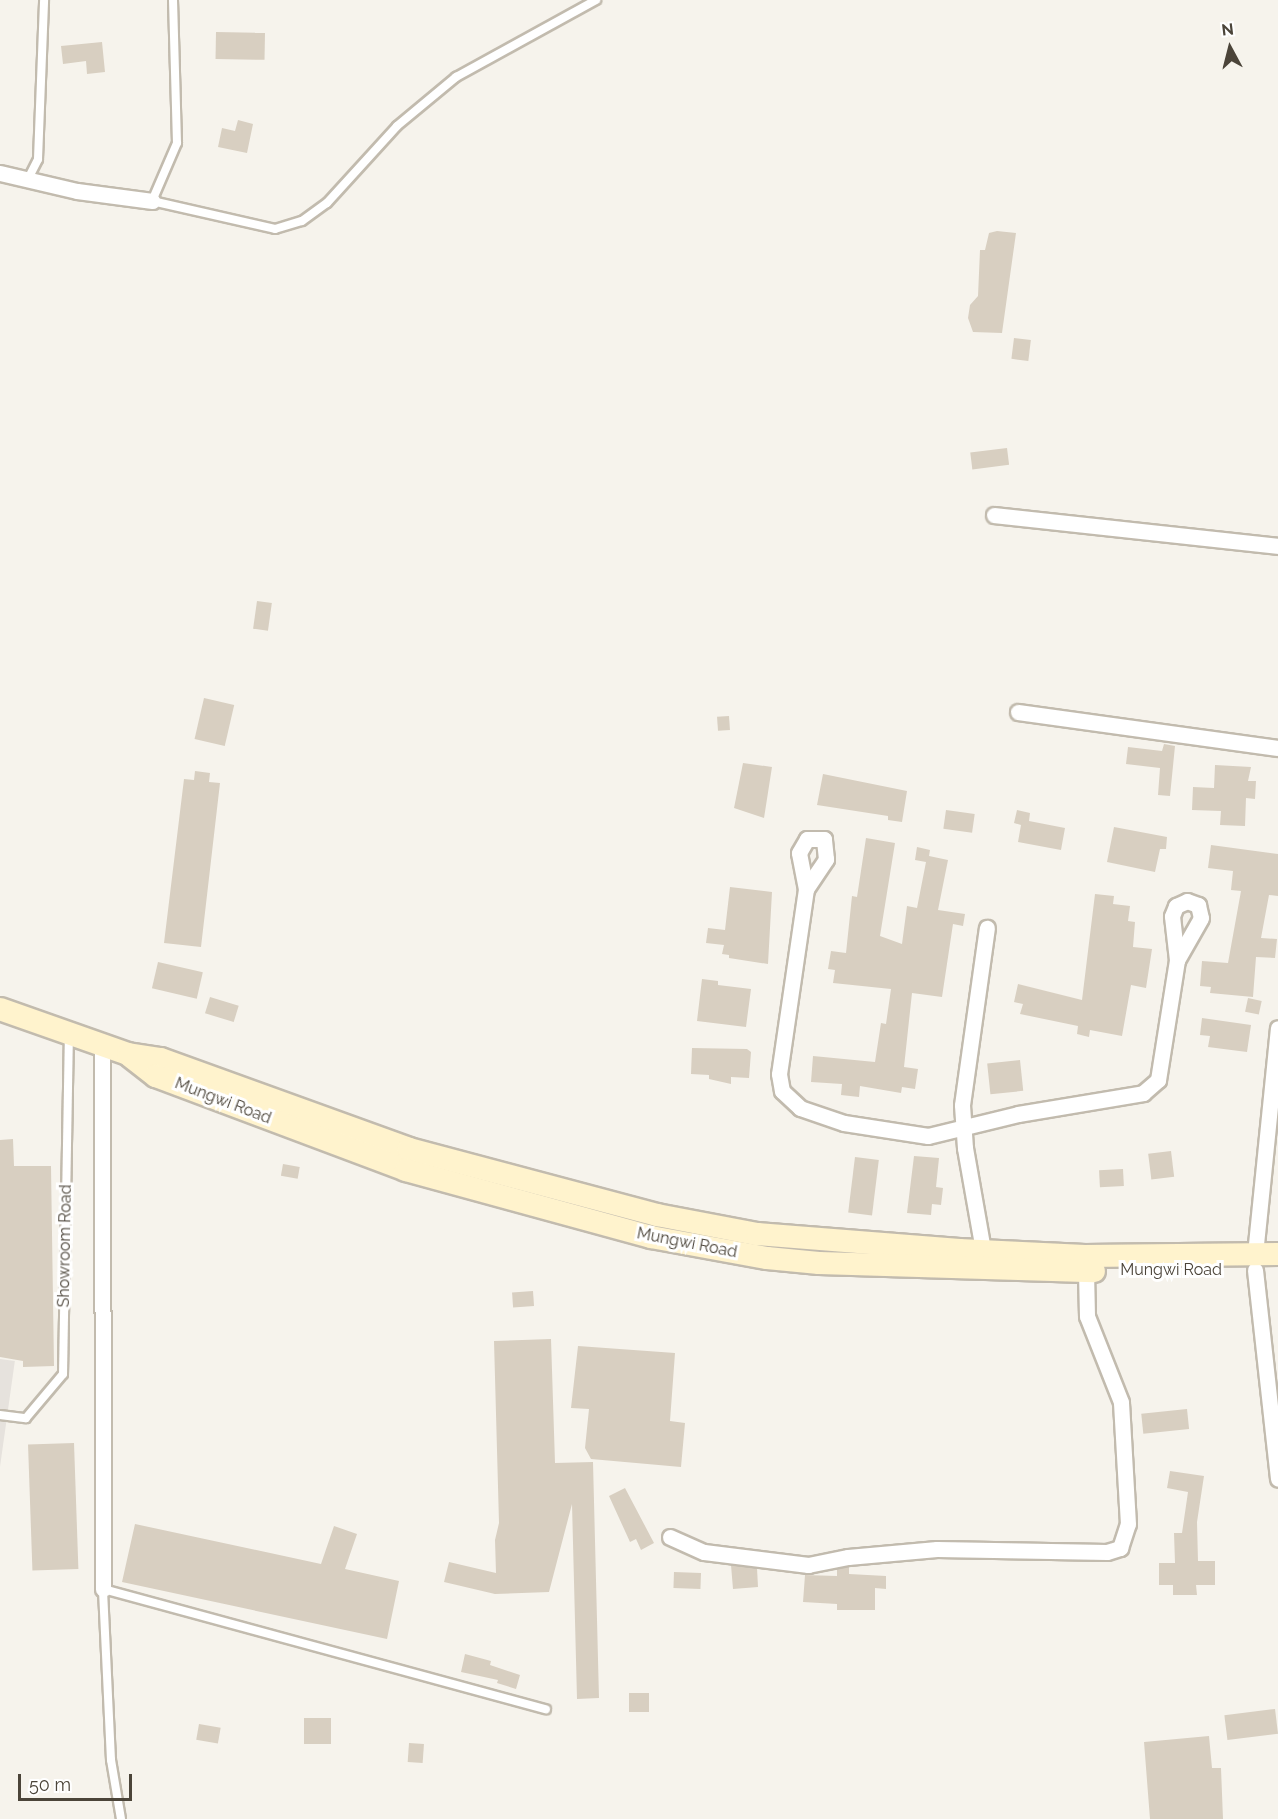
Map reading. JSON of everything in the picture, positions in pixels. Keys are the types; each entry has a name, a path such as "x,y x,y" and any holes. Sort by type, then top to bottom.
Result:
{"main road":[{"name":"Mungwi Road","path":"0,1009 102,1046 128,1054 161,1059 409,1149 657,1215 757,1234 1085,1256 1255,1262 1278,1270"},
{"name":"Mungwi Road","path":"128,1054 156,1076 406,1170 651,1237 767,1258 819,1263 1086,1271 1255,1262 1278,1254"}],"street":[{"path":"0,173 123,199 152,201"},
{"path":"994,515 1278,546"},
{"path":"1018,712 1278,748"},
{"path":"806,889 779,1074 782,1091 800,1107 844,1123 928,1136 1018,1114 1143,1094 1153,1088 1158,1080 1177,960"},
{"path":"983,1250 963,1129 962,1105 987,928"},
{"path":"1278,1028 1255,1262 1278,1479"},
{"path":"102,1046 103,1589"},
{"path":"670,1538 704,1552 808,1565 848,1557 937,1550 1107,1551 1120,1548 1128,1524 1121,1402 1087,1316 1086,1271"}],"lane":[{"path":"28,179 38,159 44,0"},
{"path":"173,0 177,143 152,201 275,229 289,227 327,203 397,126 456,77 596,0"},
{"name":"Showroom Road","path":"0,1415 26,1418 63,1374 69,1035"},
{"path":"121,1819 111,1760 103,1589 302,1640 546,1709"}],"shaded area":[{"path":"0,1359 15,1361 0,1467"}],"building":[{"path":"216,32 265,33 265,60 216,59"},
{"path":"102,42 105,72 87,74 86,61 63,64 61,46"},
{"path":"238,120 253,124 247,153 218,147 222,128 235,131"},
{"path":"997,231 1016,233 1002,333 973,332 968,318 970,305 978,296 980,250 985,250 989,233"},
{"path":"1014,338 1031,340 1028,361 1011,359"},
{"path":"1007,448 1009,465 972,469 970,453"},
{"path":"257,601 272,603 268,631 253,629"},
{"path":"204,698 234,705 225,746 195,739"},
{"path":"729,716 730,730 718,731 717,717"},
{"path":"1164,744 1175,746 1170,796 1158,795 1160,768 1126,764 1128,747 1162,751"},
{"path":"743,763 772,767 764,818 734,808"},
{"path":"1215,765 1251,767 1248,781 1256,781 1255,799 1246,798 1245,826 1220,825 1221,811 1192,810 1193,787 1214,788"},
{"path":"195,771 210,773 209,782 220,783 201,947 164,943 184,779 194,780"},
{"path":"823,774 907,791 902,822 888,820 888,816 817,805"},
{"path":"946,810 975,814 972,833 943,829"},
{"path":"1017,810 1030,813 1029,821 1065,828 1061,850 1018,842 1021,825 1014,823"},
{"path":"1114,827 1167,837 1166,849 1160,849 1155,872 1107,862"},
{"path":"866,838 895,843 880,936 902,944 907,906 917,908 926,862 915,860 917,847 930,850 929,856 948,860 938,910 965,914 963,926 953,924 942,997 912,993 904,1067 918,1069 915,1089 902,1087 901,1093 860,1086 859,1097 841,1095 842,1084 811,1082 813,1056 875,1062 881,1023 886,1024 891,989 833,983 835,970 828,969 831,951 846,953 852,896 857,897"},
{"path":"1211,845 1278,854 1278,896 1269,895 1261,938 1277,939 1275,958 1256,957 1253,997 1210,993 1211,987 1200,986 1202,961 1228,963 1241,891 1231,890 1233,871 1208,868"},
{"path":"730,887 772,892 768,964 729,958 729,955 722,954 724,945 706,943 708,928 725,930"},
{"path":"1095,894 1114,896 1113,904 1130,906 1128,921 1135,922 1133,947 1152,949 1146,988 1131,985 1122,1036 1090,1030 1089,1037 1077,1034 1078,1026 1020,1014 1023,1004 1014,1002 1018,984 1082,1000"},
{"path":"158,962 203,972 197,999 152,988"},
{"path":"702,979 718,981 718,985 751,989 746,1027 697,1021"},
{"path":"210,997 239,1006 234,1022 205,1013"},
{"path":"1248,998 1262,1001 1259,1015 1245,1012"},
{"path":"1202,1018 1251,1025 1247,1052 1208,1047 1210,1036 1200,1035"},
{"path":"692,1048 747,1049 751,1052 749,1078 731,1077 731,1084 709,1079 709,1075 691,1074"},
{"path":"1020,1060 1023,1091 990,1094 987,1063"},
{"path":"13,1139 14,1166 51,1166 54,1366 23,1367 23,1361 0,1357 0,1140"},
{"path":"1171,1151 1174,1177 1151,1180 1148,1154"},
{"path":"914,1156 939,1158 936,1187 943,1188 941,1205 932,1204 931,1215 907,1213"},
{"path":"855,1157 879,1160 872,1216 848,1213"},
{"path":"283,1164 300,1167 298,1179 281,1176"},
{"path":"1123,1169 1124,1186 1100,1187 1099,1170"},
{"path":"533,1291 534,1306 513,1307 512,1292"},
{"path":"551,1339 555,1463 593,1462 599,1698 577,1699 572,1504 549,1592 495,1594 444,1582 449,1562 496,1573 495,1540 499,1523 494,1341"},
{"path":"578,1346 675,1353 670,1421 685,1423 681,1467 591,1459 585,1448 589,1409 571,1408"},
{"path":"1187,1409 1189,1429 1143,1434 1141,1414"},
{"path":"74,1443 78,1569 32,1571 28,1445"},
{"path":"1170,1471 1204,1476 1197,1522 1198,1561 1215,1561 1215,1585 1196,1585 1197,1595 1173,1595 1173,1585 1159,1585 1159,1563 1175,1563 1174,1533 1182,1533 1188,1492 1167,1488"},
{"path":"625,1488 654,1543 641,1550 636,1539 630,1542 609,1496"},
{"path":"135,1524 321,1564 334,1526 357,1534 345,1569 399,1581 387,1639 122,1582"},
{"path":"731,1565 757,1568 758,1587 733,1589"},
{"path":"849,1567 849,1574 886,1576 886,1589 875,1588 875,1610 837,1610 837,1604 803,1602 805,1575 837,1576 837,1569"},
{"path":"674,1572 701,1573 700,1589 673,1588"},
{"path":"465,1654 491,1661 490,1665 520,1675 516,1689 497,1683 498,1680 461,1672"},
{"path":"629,1693 649,1693 649,1712 629,1712"},
{"path":"1275,1709 1278,1734 1227,1740 1224,1715"},
{"path":"304,1718 331,1718 331,1744 304,1744"},
{"path":"199,1724 221,1728 218,1744 196,1740"},
{"path":"1209,1736 1212,1768 1221,1768 1223,1819 1150,1819 1144,1742"},
{"path":"409,1743 424,1744 423,1763 408,1762"}]}
